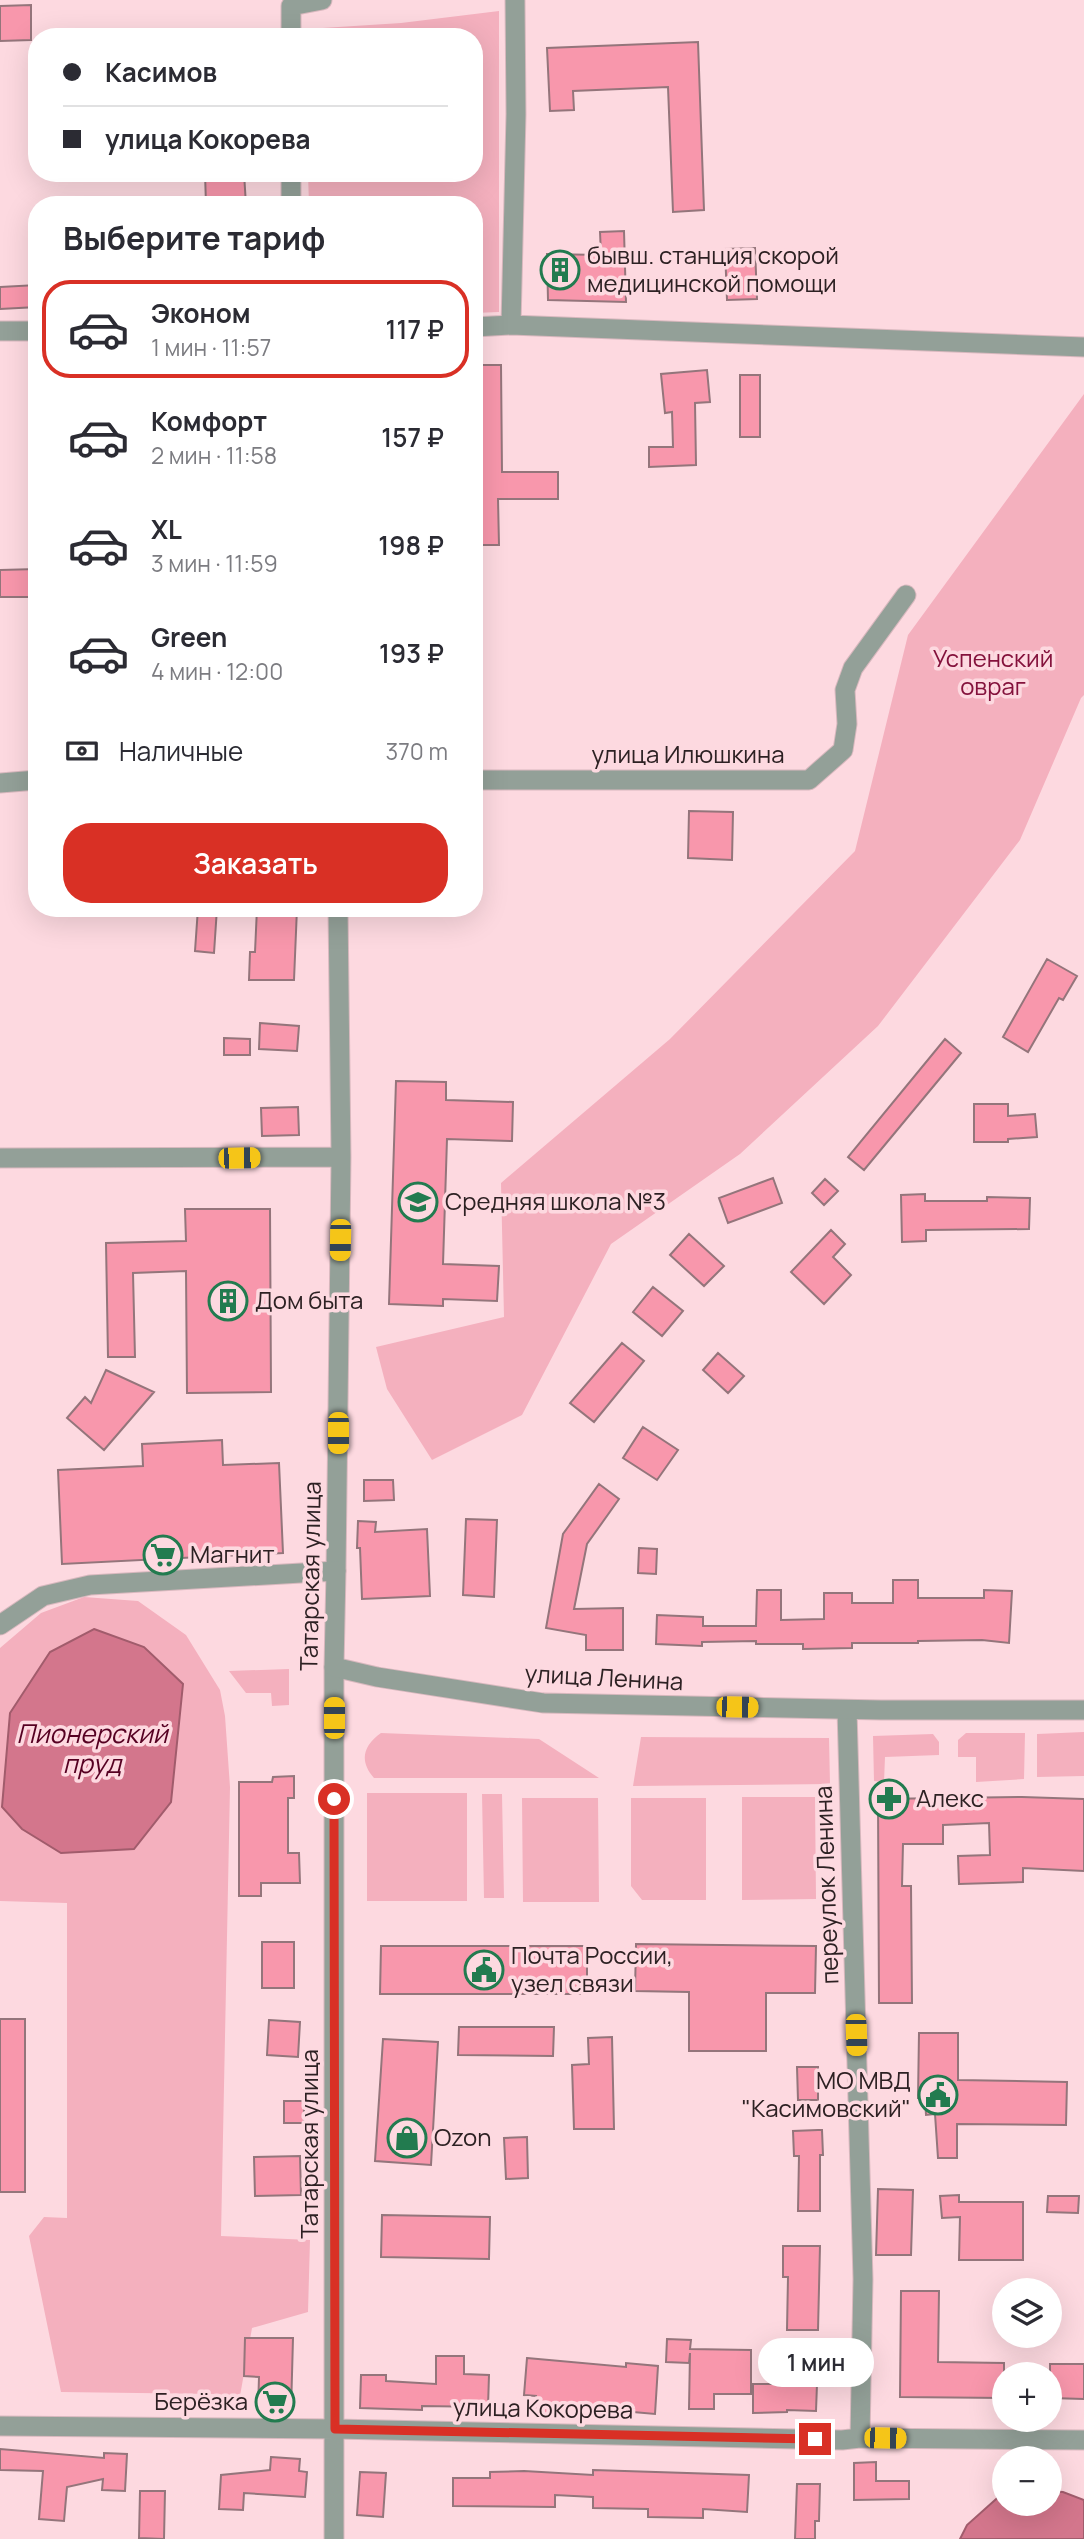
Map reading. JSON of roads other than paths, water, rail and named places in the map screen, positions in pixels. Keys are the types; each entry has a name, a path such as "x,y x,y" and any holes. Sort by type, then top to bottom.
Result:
{"street":[{"path":"291,28 290,6 322,0"},
{"path":"512,325 516,0"},
{"path":"483,327 512,325 1084,347"},
{"path":"0,331 28,331"},
{"name":"улица Илюшкина","path":"483,780 809,780 844,750 847,724 845,690 853,668 906,595"},
{"path":"0,783 28,781"},
{"name":"Татарская улица","path":"334,2539 334,1667 341,1157 338,917"},
{"path":"0,1158 341,1157"},
{"path":"0,1624 43,1596 90,1585 336,1571"},
{"name":"улица Ленина","path":"334,1667 377,1677 543,1703 847,1710 1084,1710"},
{"name":"переулок Ленина","path":"847,1710 863,2279 860,2438"},
{"name":"улица Кокорева","path":"0,2426 335,2429 842,2440 1084,2440"}],"water":[{"name":"Пионерский пруд","path":"94,1629 144,1647 183,1684 171,1802 134,1849 61,1853 22,1829 2,1807 10,1713 50,1652"},
{"path":"1062,2492 1084,2500 1084,2539 960,2539 967,2525 992,2503 992,2516 1062,2516"}],"place":[{"name":"бывш. станция скорой медицинской помощи","path":"560,270"},
{"name":"Средняя школа №3","path":"418,1202"},
{"name":"Дом быта","path":"228,1301"},
{"name":"Магнит","path":"163,1555"},
{"name":"Алекс","path":"889,1799"},
{"name":"Почта России, узел связи","path":"484,1970"},
{"name":"МО МВД \"Касимовский\"","path":"938,2095"},
{"name":"Ozon","path":"407,2138"},
{"name":"Берёзка","path":"275,2402"}],"park label":[{"name":"Успенский овраг","path":"993,673"}]}
